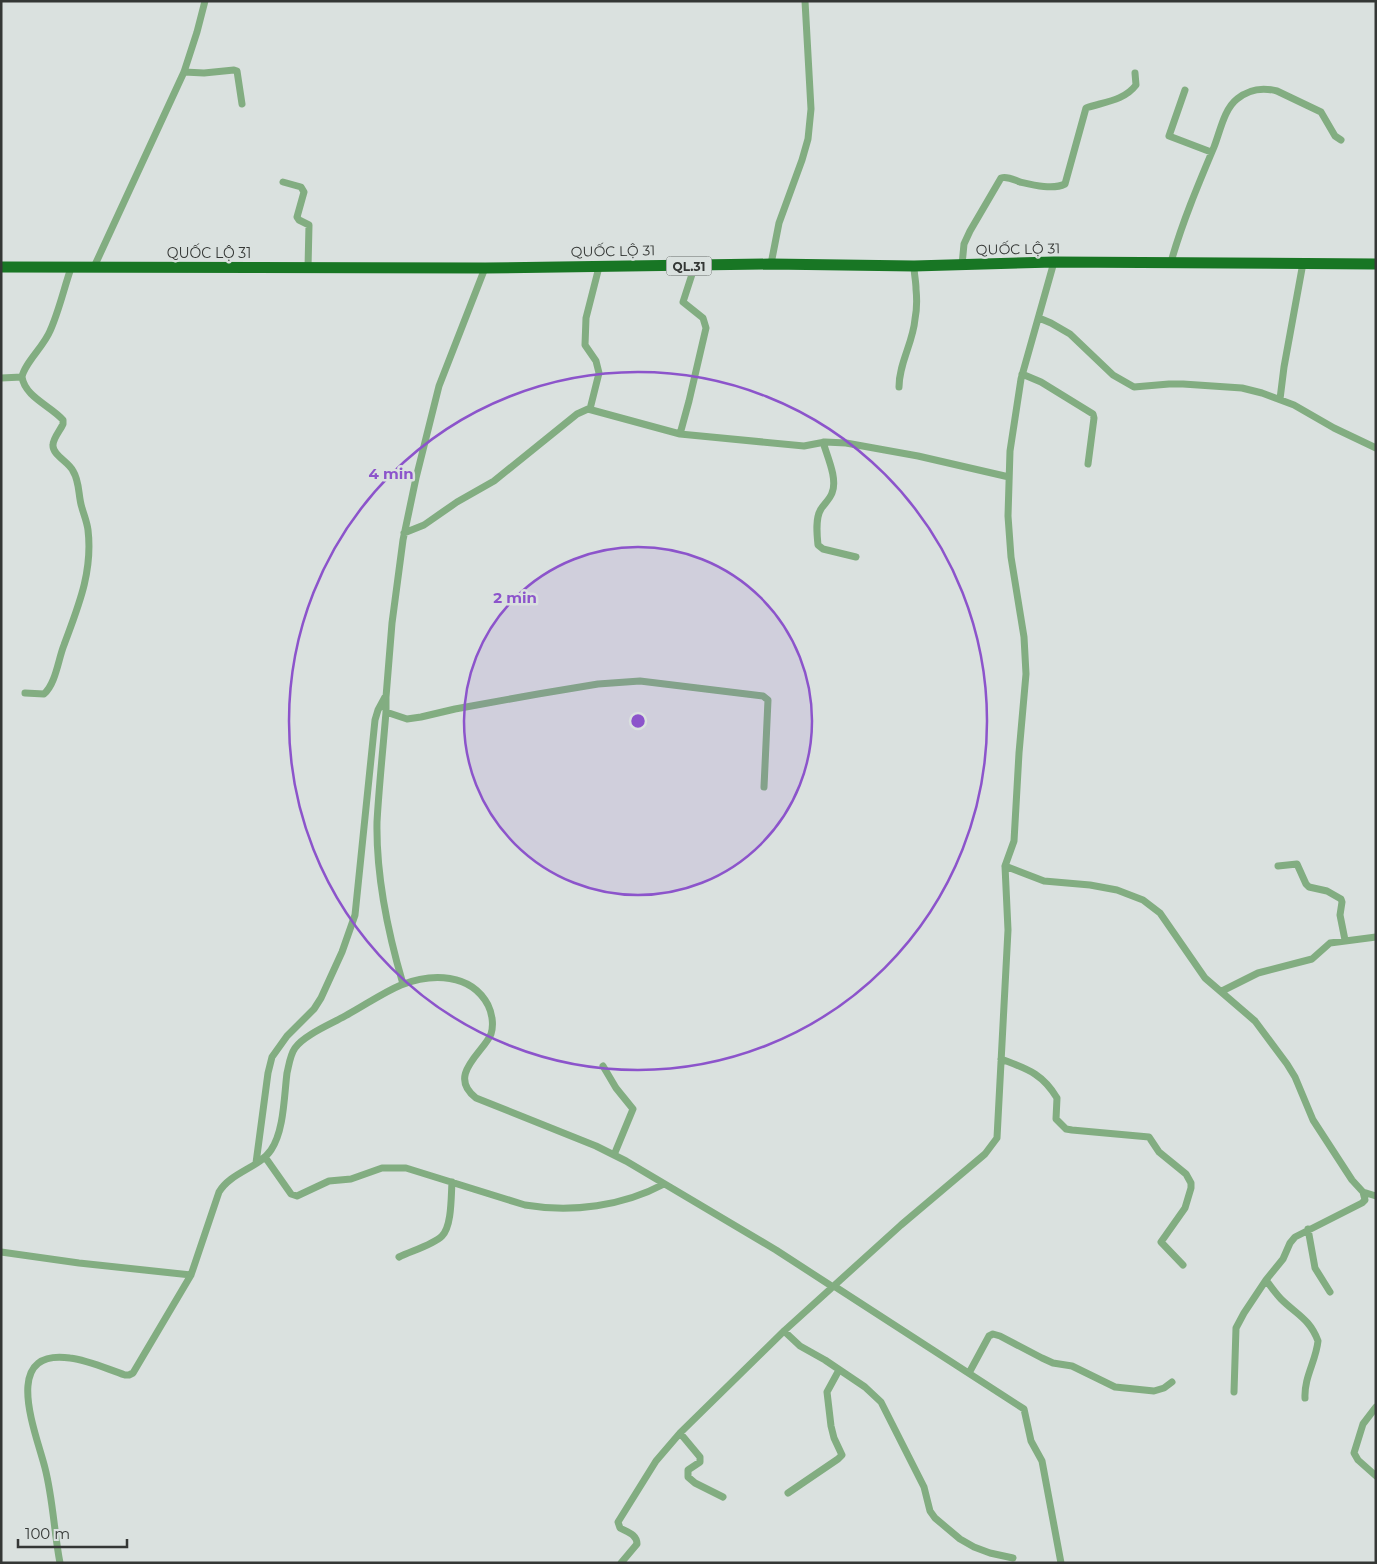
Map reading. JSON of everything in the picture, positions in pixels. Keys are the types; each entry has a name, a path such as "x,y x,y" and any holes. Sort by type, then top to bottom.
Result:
{"highway":[{"name":"QUỐC LỘ 31","path":"1,267 485,268 771,264 914,266 1054,262 1376,264"}],"street":[{"path":"94,267 184,72 205,1"},
{"path":"771,264 779,223 808,139 811,109 805,1"},
{"path":"184,72 204,74 237,71 242,104"},
{"path":"962,265 964,244 1001,178 1004,177 1026,184 1058,187 1065,184 1086,108 1124,96 1136,85 1135,73"},
{"path":"1171,262 1231,105 1242,96 1255,90 1270,89 1277,92 1321,112 1335,136 1340,140"},
{"path":"1185,90 1169,136 1212,152"},
{"path":"282,182 301,188 304,192 297,217 309,225 308,268"},
{"path":"621,1563 637,1544 637,1541 634,1536 620,1528 618,1522 656,1461 680,1433 784,1331 901,1225 985,1154 997,1138 1008,930 1004,866 1014,842 1026,674 1024,637 1011,557 1008,516 1009,477 1013,424 1022,374 1054,262"},
{"path":"1280,399 1303,263"},
{"path":"680,434 706,328 703,318 683,302 695,266"},
{"path":"899,387 902,364 910,345 916,319 914,266"},
{"path":"590,408 599,373 596,361 585,345 586,318 599,267"},
{"path":"25,693 44,694 46,692 56,672 85,586 89,566 88,529 82,508 78,481 70,466 53,449 54,440 63,424 63,420 40,402 25,385 22,377 25,367 44,345 51,330 71,268"},
{"path":"403,984 384,903 378,842 392,623 404,533 425,437 439,386 485,268"},
{"path":"1039,318 1051,322 1070,334 1113,375 1134,387 1169,384 1242,388 1280,399 1376,448"},
{"path":"1022,374 1041,382 1093,414 1088,464"},
{"path":"1,378 22,377"},
{"path":"404,533 424,525 457,502 494,481 582,410 590,408 680,434 737,438 763,443 804,446 823,442 846,443 873,447 1009,477"},
{"path":"823,442 834,486 829,498 820,510 817,532 818,545 824,549 856,557"},
{"path":"386,712 407,719 529,695 598,684 640,681 763,696 768,700 764,786"},
{"path":"256,1163 268,1073 272,1057 287,1036 314,1009 322,998 356,916 375,720 378,710 386,697"},
{"path":"1278,866 1297,864 1309,887 1327,891 1341,899 1340,915 1345,940"},
{"path":"1004,866 1037,880 1116,890 1143,900 1160,913 1200,972 1255,1021 1287,1064 1295,1077 1313,1120 1352,1180 1363,1192 1365,1200 1362,1203 1308,1229 1290,1242 1283,1259 1244,1313 1236,1328 1234,1392"},
{"path":"1222,991 1258,973 1312,959 1327,944 1376,937"},
{"path":"60,1563 45,1469 28,1409 27,1375 30,1369 39,1362 55,1357 73,1358 125,1375 131,1374 191,1275 219,1192 226,1182 265,1157 278,1137 289,1063 296,1046 310,1036 403,984 434,978 455,978 472,986 479,991 489,1006 492,1022 491,1033 472,1059 465,1078 466,1084 473,1096 614,1155 776,1250 1024,1409 1030,1442 1042,1461 1060,1563"},
{"path":"1001,1059 1030,1070 1040,1077 1057,1098 1056,1119 1066,1129 1149,1137 1159,1152 1189,1177 1192,1188 1185,1208 1161,1242 1183,1265"},
{"path":"603,1066 616,1088 634,1110 614,1155"},
{"path":"265,1157 294,1196 332,1180 351,1179 385,1167 406,1168 525,1205 559,1208 617,1203 646,1193 664,1184"},
{"path":"399,1256 438,1239 444,1234 449,1218 452,1182"},
{"path":"1363,1192 1376,1196"},
{"path":"1308,1229 1315,1268 1330,1292"},
{"path":"1,1252 191,1275"},
{"path":"1266,1280 1280,1298 1308,1323 1318,1341 1316,1353 1306,1379 1305,1398"},
{"path":"784,1331 800,1346 865,1387 881,1402 924,1487 932,1514 960,1539 974,1547 1013,1558"},
{"path":"968,1373 989,1336 993,1334 1042,1358 1072,1366 1115,1387 1154,1391 1164,1388 1172,1382"},
{"path":"788,1493 842,1455 831,1426 827,1392 839,1370"},
{"path":"1376,1407 1363,1424 1354,1453 1358,1460 1376,1476"},
{"path":"680,1433 699,1455 700,1459 700,1462 688,1470 688,1477 695,1483 723,1497"}]}
